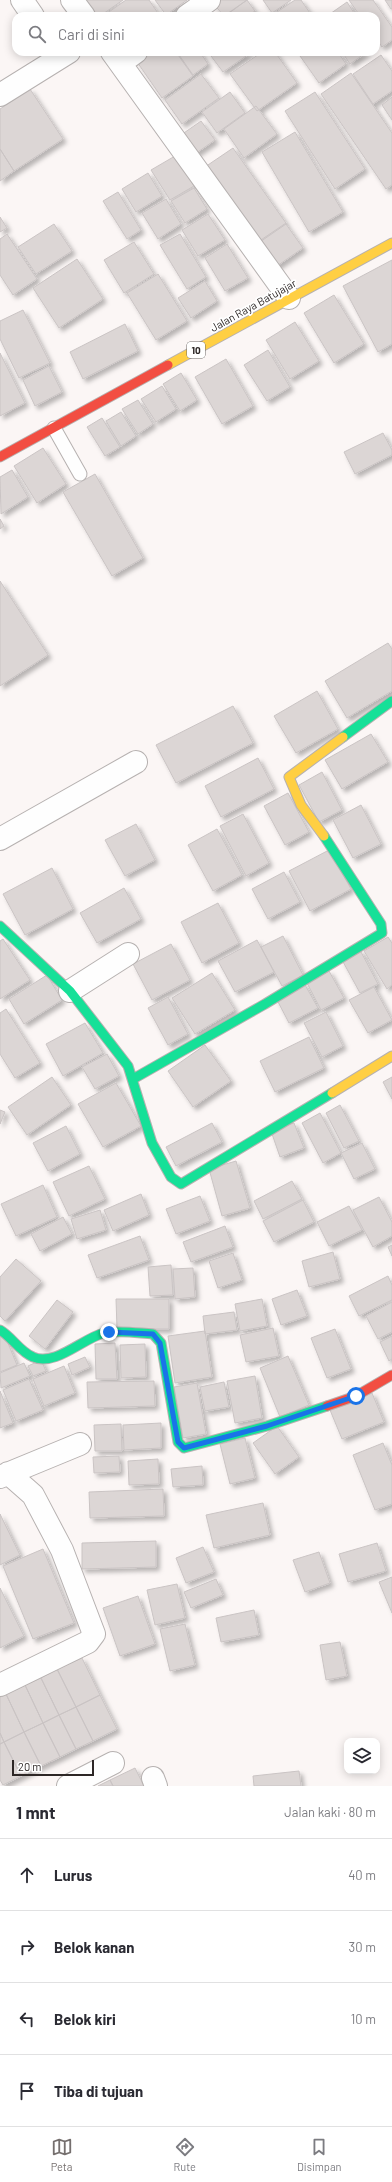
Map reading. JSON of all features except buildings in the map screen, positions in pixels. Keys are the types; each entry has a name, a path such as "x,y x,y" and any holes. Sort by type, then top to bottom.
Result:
{"main road":[{"name":"Jalan Raya Batujajar","path":"0,457 392,243"},
{"path":"133,1079 264,1004 382,933 381,924 290,786 290,777 392,701"},
{"path":"0,926 70,991 128,1066 152,1142 171,1178 181,1184 392,1056"},
{"path":"0,1330 26,1352 38,1359 54,1356 96,1335 109,1332 153,1334 160,1343 178,1442 184,1448 267,1426 356,1396 392,1376"}],"street":[{"path":"22,0 31,12"},
{"path":"72,0 81,12"},
{"path":"192,12 209,0"},
{"path":"0,95 59,56"},
{"path":"123,56 290,298"},
{"path":"0,839 136,762"},
{"path":"70,991 128,954"},
{"path":"4,1475 80,1444"},
{"path":"0,1685 88,1642 94,1634 62,1550 33,1495 4,1475"},
{"path":"68,1786 113,1763"}],"lane":[{"path":"54,428 80,474"}],"traffic: fast":[{"path":"343,737 392,701"},
{"path":"133,1079 265,1004 382,933 381,924 324,836"},
{"path":"0,926 70,991 128,1066 152,1143 171,1177 181,1184 332,1093"},
{"path":"0,1330 28,1355 42,1359 60,1355 87,1340 104,1333 122,1332 153,1334 161,1343 178,1442 184,1448 267,1426 327,1406"}],"traffic: slow":[{"path":"168,365 392,243"},
{"path":"324,836 301,805 289,777 343,737"},
{"path":"332,1093 392,1056"}],"traffic: jam":[{"path":"0,457 168,365"},
{"path":"327,1406 356,1396 392,1375"}],"route":[{"path":"109,1332 153,1334 158,1338 178,1442 179,1446 184,1448 267,1426 356,1396"}]}
